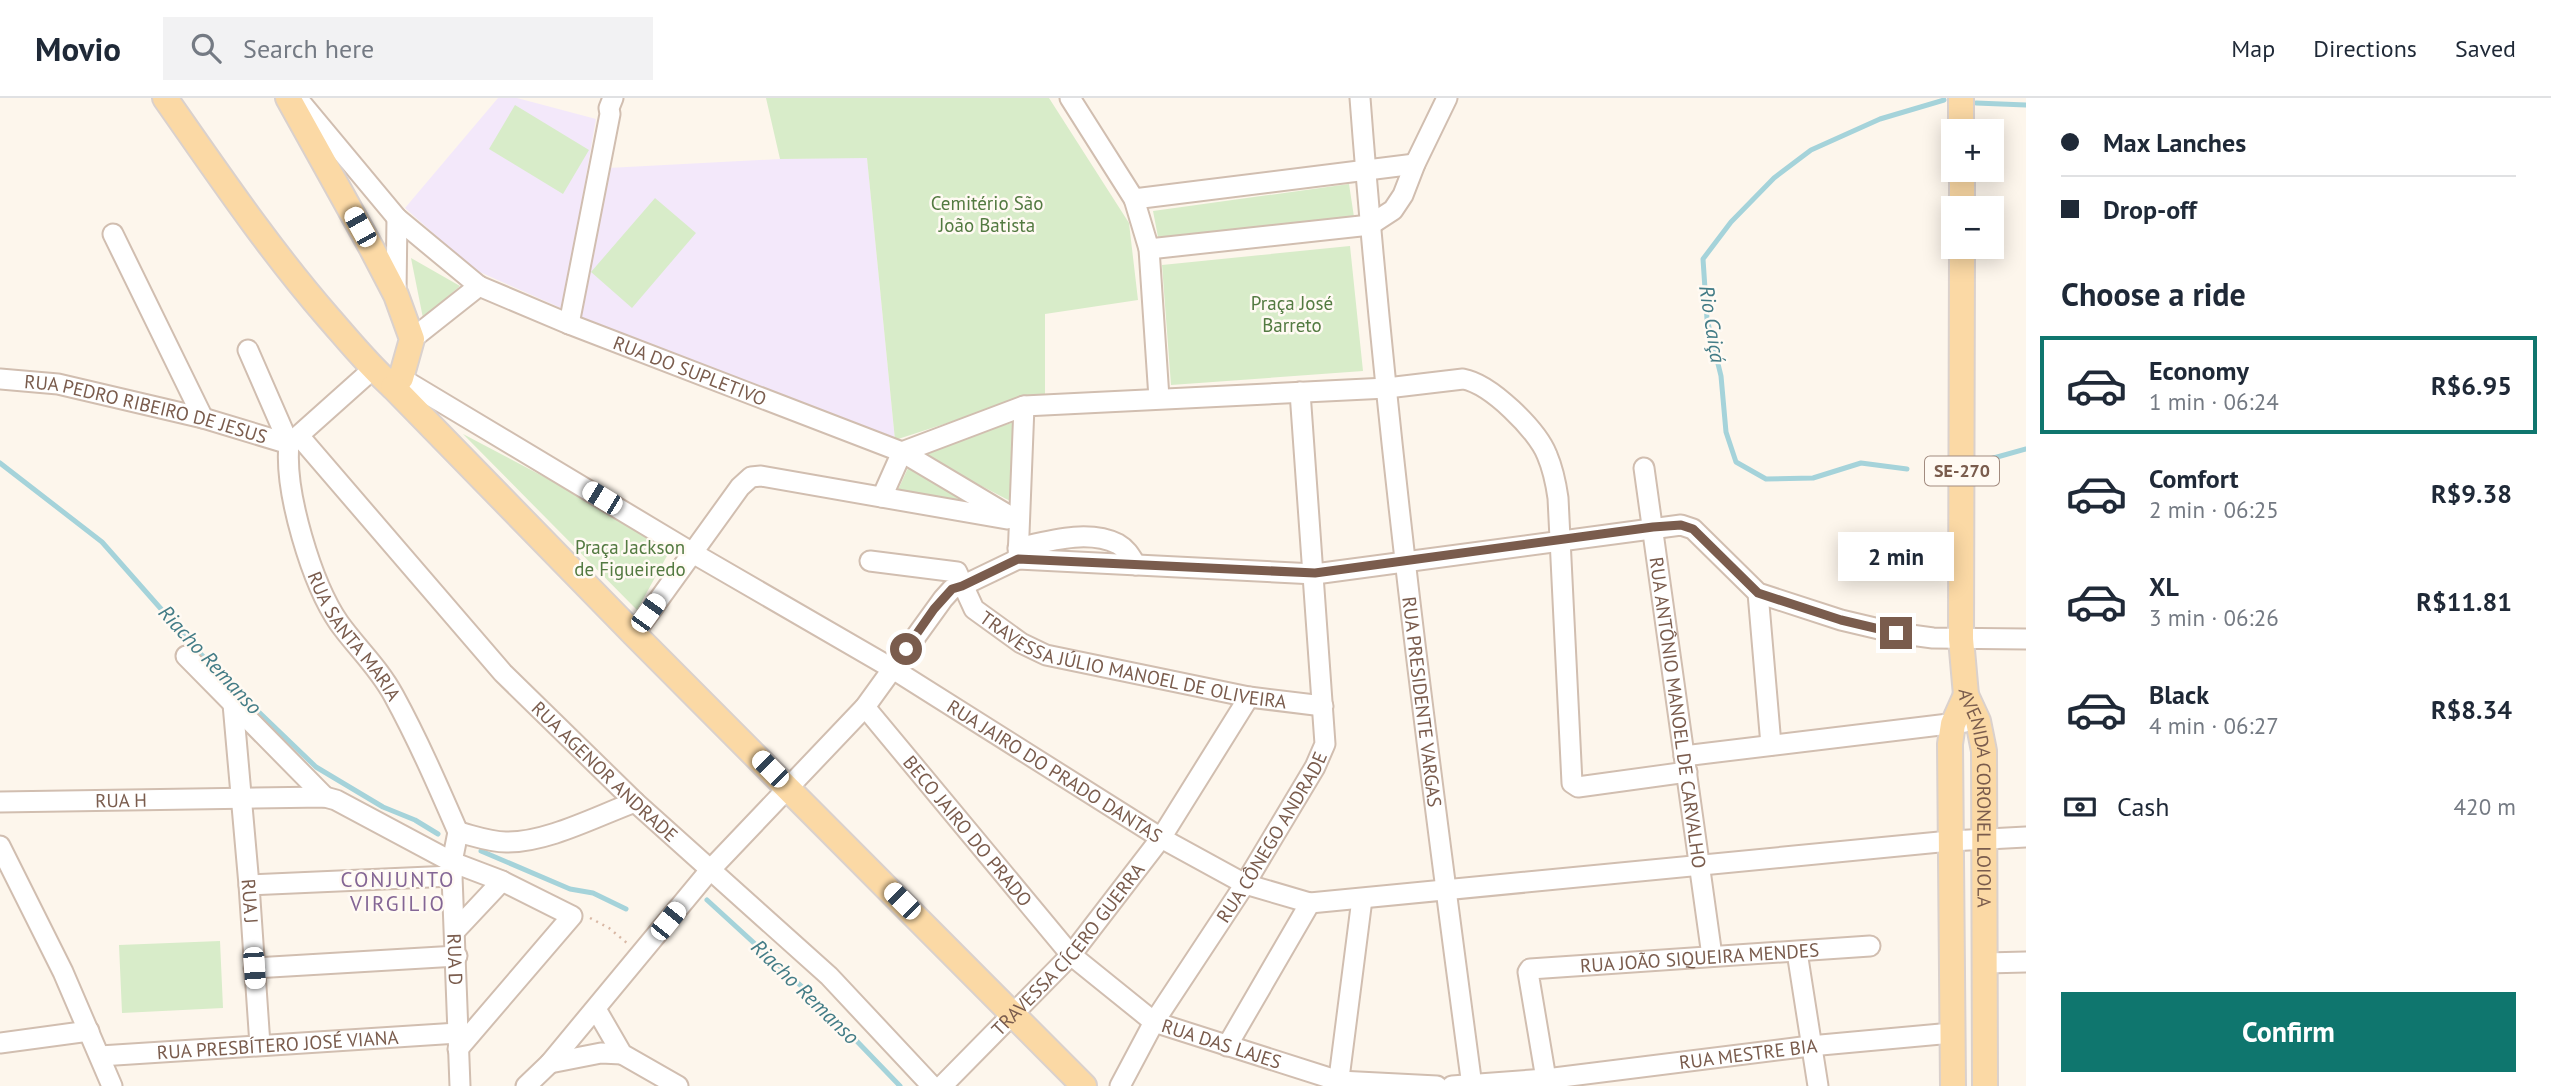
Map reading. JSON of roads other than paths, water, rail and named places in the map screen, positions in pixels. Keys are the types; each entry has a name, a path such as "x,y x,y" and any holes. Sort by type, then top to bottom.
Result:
{"main road":[{"path":"164,98 304,289 373,369 397,382 634,634 1084,1086"},
{"path":"288,98 396,295 412,339 397,382"},
{"path":"1961,98 1961,119"},
{"name":"SE-270","path":"1962,259 1961,639 1966,695"},
{"name":"AVENIDA CORONEL LOIOLA","path":"1966,695 1978,721 1984,751 1985,1086"},
{"name":"AVENIDA CORONEL LOIOLA","path":"1953,1086 1950,744 1952,724 1966,695"},
{"path":"1952,999 1986,999"}],"street":[{"name":"RUA DO SUPLETIVO","path":"297,98 397,218 479,286 569,324 902,452 1018,521"},
{"path":"1070,98 1134,199 1149,249 1159,398"},
{"path":"1360,98 1387,388"},
{"path":"1149,249 1370,225 1393,210 1447,98"},
{"path":"569,324 610,114 607,101"},
{"path":"1134,199 1415,163"},
{"path":"396,295 397,218"},
{"path":"113,234 203,418"},
{"path":"412,339 479,286"},
{"path":"248,350 295,440 373,369"},
{"name":"RUA PEDRO RIBEIRO DE JESUS","path":"0,379 58,384 295,440"},
{"path":"882,497 902,452 1024,405 1300,393 1387,388 1463,379 1475,381 1486,388 1537,437 1547,454 1558,498 1574,785 1578,787 1771,745 1978,721"},
{"path":"397,382 691,552"},
{"name":"RUA PRESIDENTE VARGAS","path":"1387,388 1444,890 1472,1086"},
{"name":"RUA CÔNEGO ANDRADE","path":"1120,1086 1154,1022 1245,884 1323,753 1325,744 1315,573 1300,393"},
{"path":"1024,405 1018,554 1136,565 1315,573 1681,525 1693,529 1758,593 1841,620 1896,633 1933,638 2026,639"},
{"name":"RUA AGENOR ANDRADE","path":"295,440 503,673 635,802 829,976 932,1086"},
{"name":"RUA SANTA MARIA","path":"295,440 289,474 304,543 323,595 341,626 371,660 393,694 458,832"},
{"name":"RUA ANTÔNIO MANOEL DE CARVALHO","path":"1644,468 1712,956"},
{"path":"634,634 691,552 740,487 751,477 761,476 1018,521"},
{"name":"RUA JAIRO DO PRADO DANTAS","path":"691,552 892,669 1161,838 1245,884 1310,903 1699,864 1950,841 2026,837"},
{"name":"TRAVESSA JÚLIO MANOEL DE OLIVEIRA","path":"526,1086 551,1063 710,870 865,707 934,609 952,589 1018,554"},
{"path":"870,561 957,572 962,586"},
{"name":"TRAVESSA JÚLIO MANOEL DE OLIVEIRA","path":"962,586 974,609 1021,643 1046,655 1250,696 1323,706"},
{"path":"1758,593 1771,745"},
{"path":"186,656 325,797"},
{"name":"TRAVESSA CÍCERO GUERRA","path":"942,1086 1070,955 1161,838 1250,696"},
{"name":"RUA J","path":"233,704 260,1045"},
{"name":"BECO JAIRO DO PRADO","path":"865,707 1070,955"},
{"path":"242,799 325,797 336,800 417,842 452,869"},
{"name":"RUA H","path":"0,802 242,799"},
{"path":"458,832 492,841 517,842 558,831 635,802"},
{"name":"RUA D","path":"458,832 452,869 460,1086"},
{"path":"0,846 63,972 112,1086"},
{"path":"249,885 452,869 502,881 572,916 458,1041"},
{"path":"456,929 502,881"},
{"path":"1339,1083 1363,899"},
{"path":"1227,1046 1310,903"},
{"name":"RUA JOÃO SIQUEIRA MENDES","path":"1546,1079 1529,970 1870,946"},
{"path":"1797,952 1818,1086"},
{"name":"RUA DAS LAJES","path":"1070,955 1154,1022 1339,1083 1437,1086"},
{"path":"254,968 457,956"},
{"path":"1986,963 2026,962"},
{"path":"596,1009 622,1054"},
{"path":"0,1043 89,1031"},
{"name":"RUA MESTRE BIA","path":"1472,1086 1810,1046 1952,1034"},
{"name":"RUA PRESBÍTERO JOSÉ VIANA","path":"100,1056 260,1045 458,1041"},
{"path":"551,1063 601,1053 622,1054 678,1086"},
{"path":"1452,1086 1472,1086"}],"waterway":[{"name":"Rio Caiçá","path":"1907,469 1861,463 1813,478 1766,479 1736,462 1726,432 1721,376 1707,319 1703,259 1731,222 1774,178 1811,150 1880,119 1944,100"},
{"name":"Rio Caiçá","path":"1976,103 2026,105"},
{"name":"Rio Caiçá","path":"1990,459 2026,449"},
{"name":"Riacho Remanso","path":"0,463 102,542 214,669 316,767 383,807 415,820 438,834"},
{"name":"Riacho Remanso","path":"481,851 570,889 593,893 626,909"},
{"name":"Riacho Remanso","path":"707,900 822,1005 900,1086"}],"district":[{"name":"CONJUNTO VIRGILIO","path":"398,892"}],"park label":[{"name":"Cemitério São João Batista","path":"987,214"},
{"name":"Praça José Barreto","path":"1292,314"},
{"name":"Praça Jackson de Figueiredo","path":"630,558"}]}
